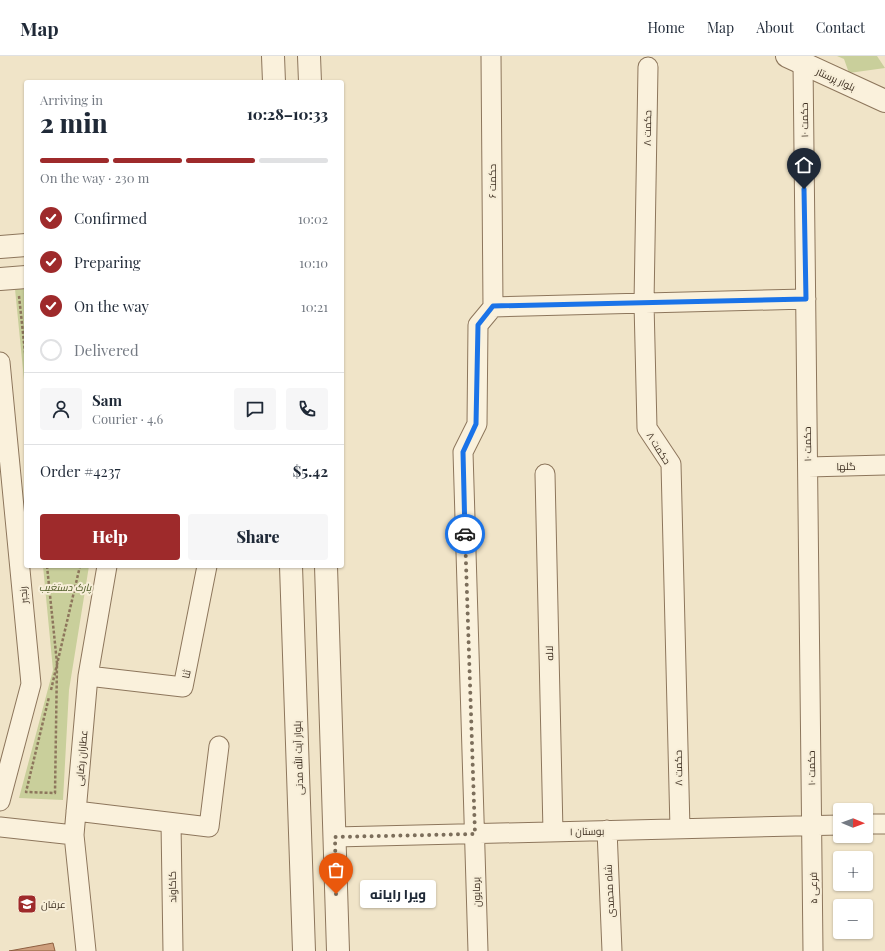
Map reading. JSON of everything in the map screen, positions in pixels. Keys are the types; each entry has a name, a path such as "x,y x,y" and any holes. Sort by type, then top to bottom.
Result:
{"street":[{"path":"274,56 274,80"},
{"path":"309,56 310,80"},
{"name":"حکمت ۶","path":"491,56 493,306"},
{"name":"بلوار پرستار","path":"795,60 885,101"},
{"name":"حکمت ۱۰","path":"795,60 806,299 812,825"},
{"name":"حکمت ۸","path":"648,67 644,303 647,428 671,464 680,829"},
{"path":"0,247 24,245"},
{"path":"0,279 24,277"},
{"path":"493,306 806,299"},
{"name":"برمایون","path":"478,951 463,452 476,424 478,325 493,306"},
{"name":"رنجبر","path":"0,362 31,684 0,801"},
{"name":"گلها","path":"808,467 885,465"},
{"name":"لاله","path":"545,474 553,832"},
{"name":"عطاران رضایی","path":"86,951 74,835 88,676 107,568"},
{"name":"ثنا","path":"88,676 183,687 207,568"},
{"name":"بلوار آیت الله مدنی","path":"291,568 304,951"},
{"path":"326,568 338,951"},
{"path":"76,811 209,827 219,746"},
{"name":"کاکاوند","path":"171,823 173,951"},
{"path":"873,824 885,824"},
{"name":"فرعی ۵","path":"812,825 813,951"},
{"name":"بوستان ۱","path":"335,837 833,825"},
{"path":"0,827 74,835"},
{"name":"شاه محمدی","path":"607,830 612,951"}],"path":[{"path":"24,294 19,295 24,342"},
{"path":"47,568 57,663 56,793 26,792 36,754 57,663 80,568"}],"green space":[{"path":"837,56 877,56 885,68 849,73 844,59"},
{"path":"24,288 24,380 15,289"},
{"name":"پارک دستغیب","path":"43,568 89,568 69,690 63,800 19,798 53,670"}],"building":[{"path":"53,943 55,951 9,951"}],"way so far":[{"path":"336,894 335,837 475,834 465,534"}],"place":[{"name":"ویرا رایانه","path":"336,894"},
{"name":"عرفان","path":"27,904"}],"route":[{"path":"465,534 463,452 476,424 478,325 493,306 806,299 804,189"}]}
